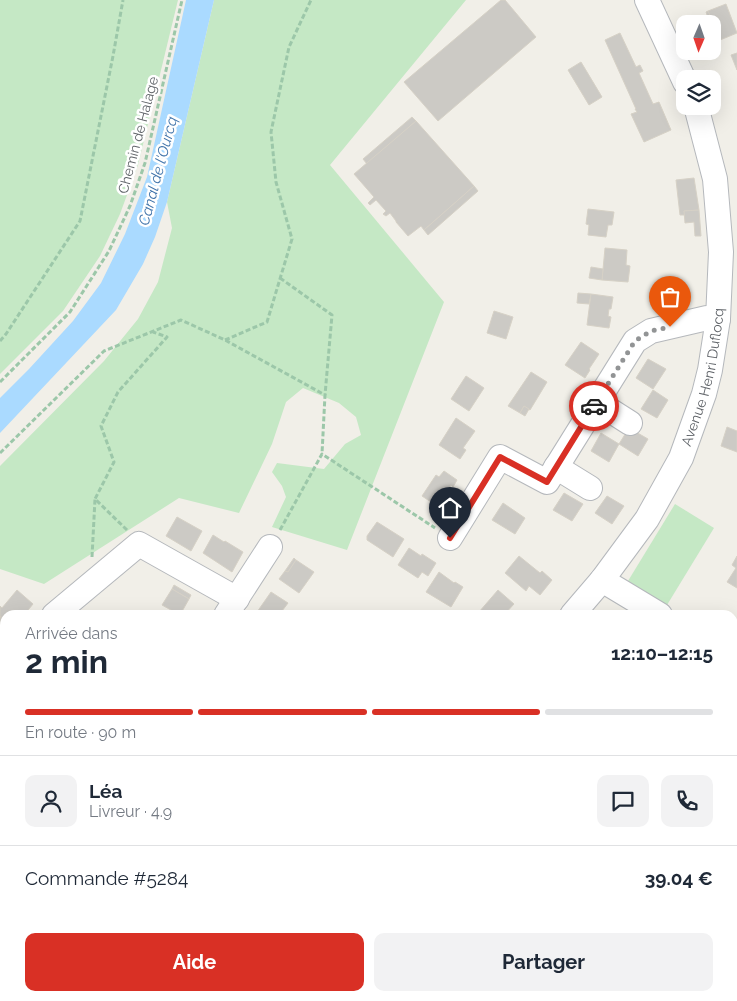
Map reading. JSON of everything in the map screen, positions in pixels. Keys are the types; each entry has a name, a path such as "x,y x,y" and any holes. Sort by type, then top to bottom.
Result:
{"street":[{"path":"647,0 679,70"},
{"name":"Avenue Henri Duflocq","path":"576,610 602,580 647,519 681,458 704,394 710,370 718,320 721,252 715,179 698,115"},
{"path":"450,538 500,457 547,482 635,341 651,331 707,318 718,320"},
{"path":"597,402 630,422"},
{"path":"556,467 590,488"},
{"path":"60,610 139,544 232,607 270,548"},
{"path":"602,580 652,610"}],"path":[{"path":"0,341 80,221 123,0"},
{"name":"Chemin de Halage","path":"0,382 70,312 109,251 130,206 145,163 182,0"},
{"path":"225,340 267,322 292,239 276,182 271,132 289,47 311,0"},
{"path":"270,548 322,454 332,315 280,278"},
{"path":"0,453 104,351 181,320 225,340 325,395"},
{"path":"90,585 95,499 114,462 100,426 118,392 167,337 152,332"},
{"path":"322,454 450,538"},
{"path":"95,499 145,548"}],"green space":[{"path":"0,0 178,0 138,165 120,214 100,256 63,311 0,374"},
{"path":"214,0 466,0 330,165 444,302 347,550 272,527 286,497 282,486 272,472 277,463 324,469 345,444 361,435 356,417 339,403 303,388 286,402 272,444 239,513 179,498 44,584 0,569 0,466 104,361 138,319 158,282 172,228 167,202"},
{"path":"675,504 714,528 667,605 628,581"}],"water":[{"name":"Canal de l'Ourcq","path":"186,0 214,0 167,202 155,237 143,264 116,310 0,433 0,398 73,321 101,283 125,234 147,177"}],"building":[{"path":"501,0 505,0 536,37 438,121 404,82"},
{"path":"726,4 737,33 721,40 721,15 710,15 708,11"},
{"path":"620,33 636,67 640,65 643,71 639,73 653,104 659,102 671,130 644,142 631,114 637,112 636,109 605,40"},
{"path":"737,53 737,70 731,55"},
{"path":"581,62 602,97 589,105 568,70"},
{"path":"412,117 416,121 367,164 363,159"},
{"path":"416,121 474,186 424,230 421,226 408,236 390,213 386,216 383,214 386,211 376,200 370,205 368,203 374,197 354,174"},
{"path":"694,178 699,210 684,211 685,215 680,215 676,180"},
{"path":"474,186 478,191 428,235 424,230"},
{"path":"588,209 614,212 612,225 608,225 606,237 588,235 589,225 586,224"},
{"path":"699,210 701,236 695,236 694,222 685,223 684,211"},
{"path":"605,248 627,250 626,265 630,266 628,282 602,280"},
{"path":"591,267 603,269 602,280 589,278"},
{"path":"578,293 591,294 589,304 577,303"},
{"path":"591,294 613,297 608,316 611,317 609,328 587,325"},
{"path":"494,311 513,317 506,339 487,333"},
{"path":"581,342 599,354 585,378 565,365"},
{"path":"648,359 666,369 653,389 636,378"},
{"path":"531,372 547,382 530,410 524,406 520,413 508,406"},
{"path":"466,376 484,388 469,411 451,399"},
{"path":"653,390 668,400 657,418 641,409"},
{"path":"524,406 529,409 525,416 520,413"},
{"path":"456,418 475,431 463,448 466,450 460,459 439,445"},
{"path":"727,427 737,431 737,452 721,446"},
{"path":"629,428 648,439 638,456 619,444"},
{"path":"601,433 619,444 609,462 591,451"},
{"path":"444,471 457,480 453,487 451,485 437,506 422,496 436,475 439,477"},
{"path":"564,493 583,504 572,521 553,510"},
{"path":"607,496 624,506 612,524 595,513"},
{"path":"503,503 525,518 515,534 492,520"},
{"path":"177,517 202,531 191,551 166,536"},
{"path":"377,522 404,539 393,557 367,540 367,536"},
{"path":"213,535 243,552 232,572 203,553"},
{"path":"409,548 436,563 428,576 422,572 418,578 398,565"},
{"path":"519,556 552,580 540,595 529,586 526,591 505,573"},
{"path":"737,556 737,588 727,582 736,568 732,565"},
{"path":"294,558 296,560 288,572 285,571"},
{"path":"296,560 314,572 299,593 279,579 285,571 288,572"},
{"path":"439,572 463,587 451,607 426,592"},
{"path":"174,585 191,595 189,599 172,589"},
{"path":"172,589 189,599 183,610 171,610 162,605"},
{"path":"17,590 33,604 28,610 0,610 0,606 2,608"},
{"path":"498,590 514,604 509,610 481,610"},
{"path":"271,592 288,603 283,610 258,610"}],"way so far":[{"path":"594,406 635,341 651,331 670,327"}],"route":[{"path":"450,538 500,457 547,482 594,406"}]}
